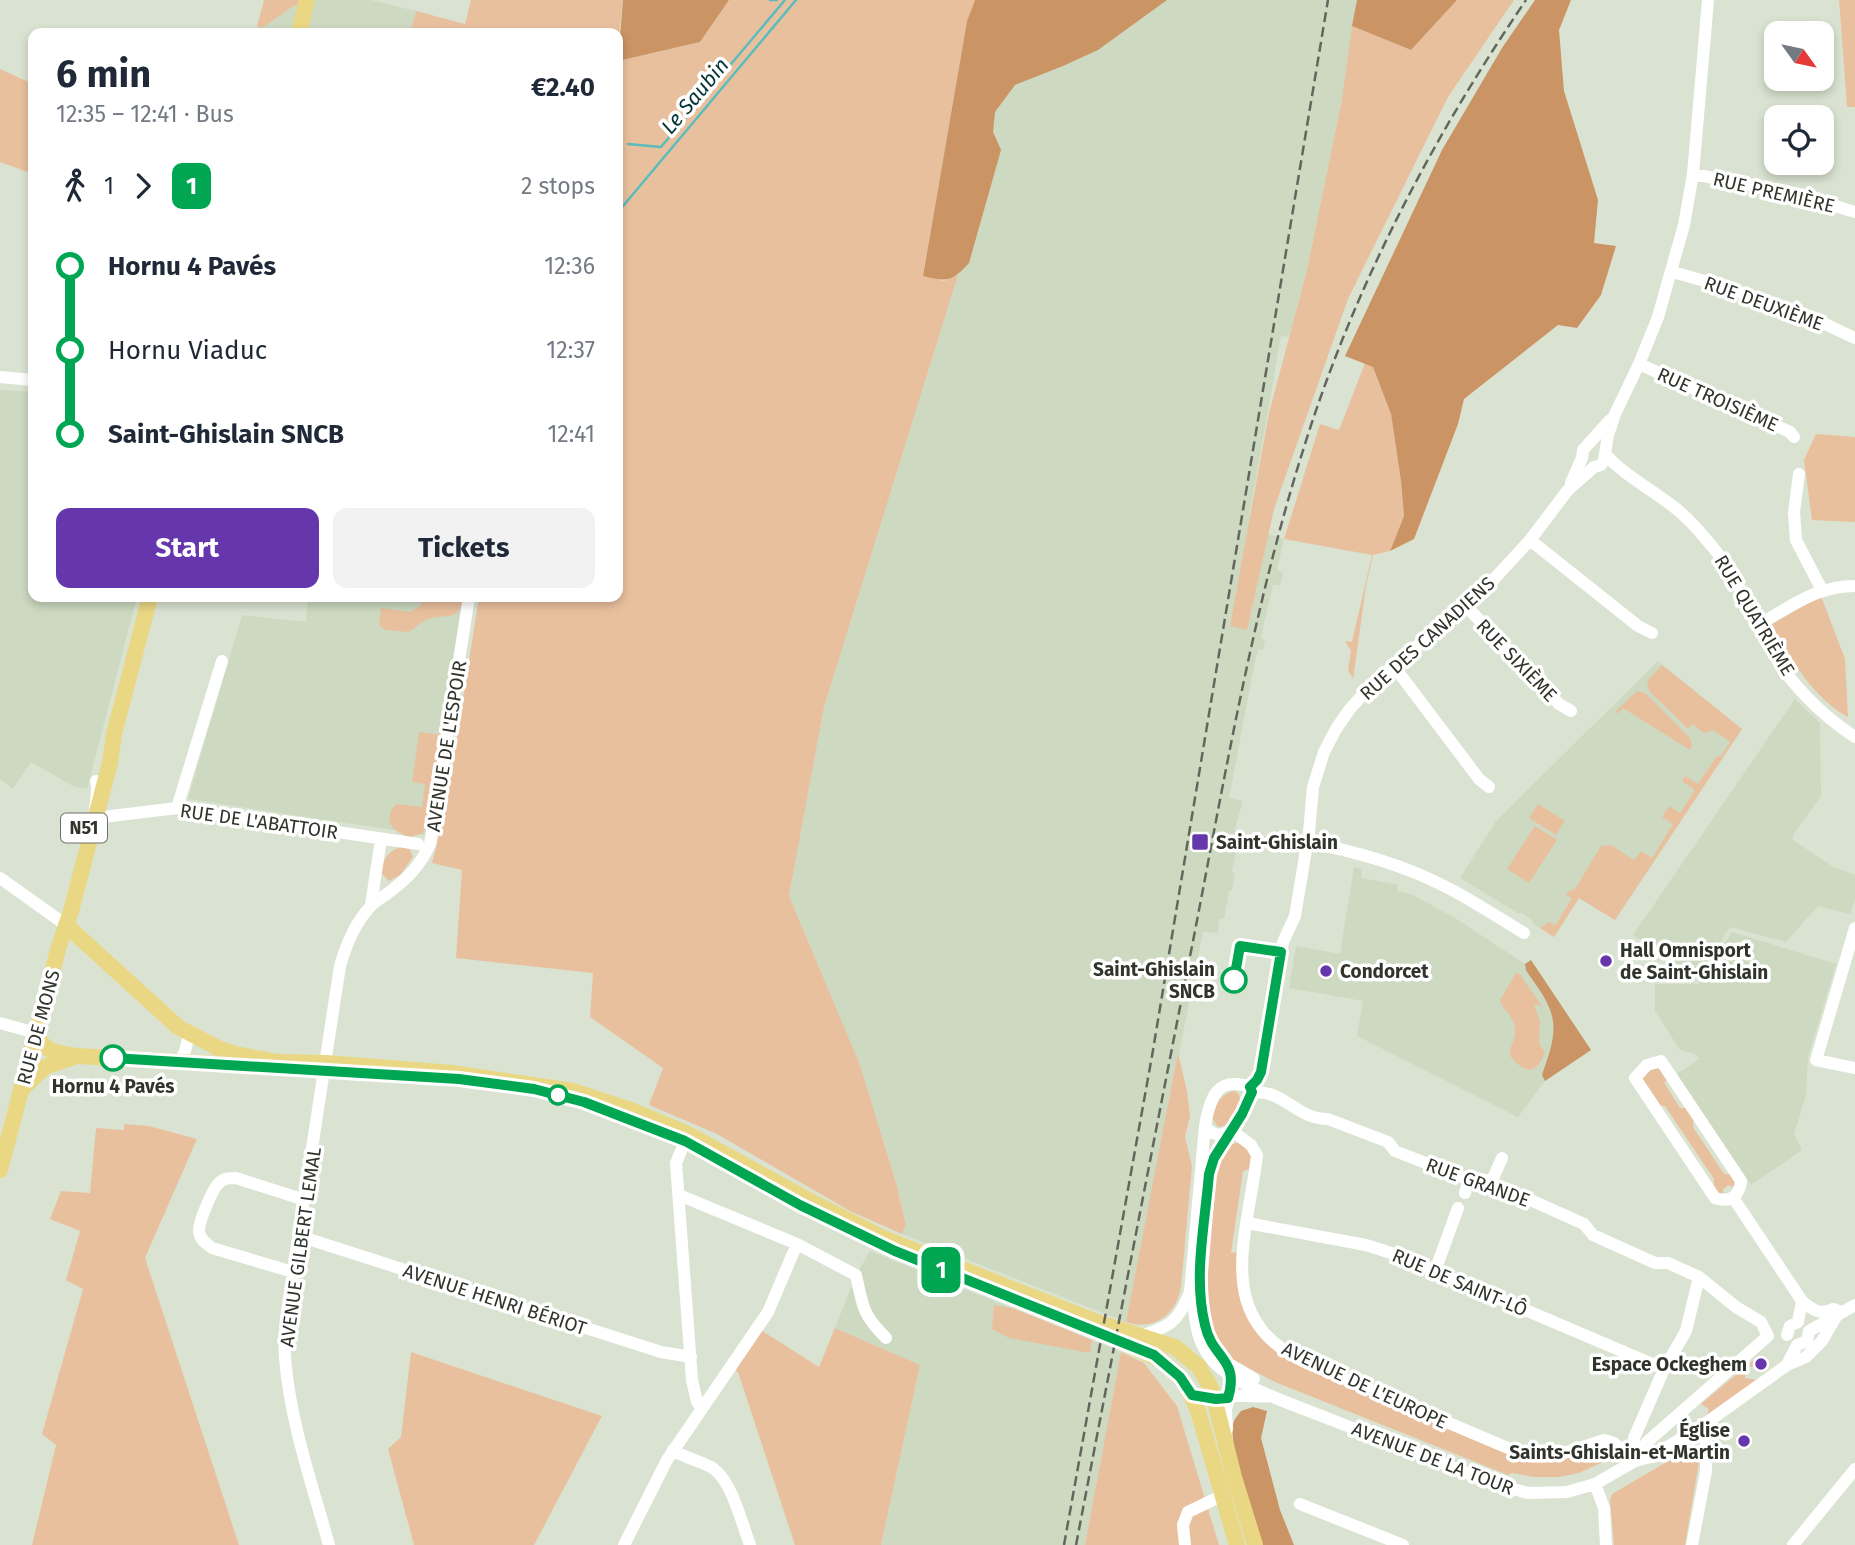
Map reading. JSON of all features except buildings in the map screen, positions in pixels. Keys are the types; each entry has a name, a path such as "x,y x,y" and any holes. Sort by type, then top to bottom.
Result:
{"main road":[{"path":"300,28 307,0"},
{"name":"N51","path":"66,925 110,763 114,734 149,602"},
{"name":"N51","path":"66,925 64,907 101,762 114,734"},
{"path":"66,925 178,1027 189,1035 235,1054 278,1062 534,1089 584,1102 686,1137 838,1224 1093,1325 1133,1338 1165,1343 1181,1351 1193,1360 1222,1399 1227,1450 1255,1545"},
{"name":"RUE DE MONS","path":"0,1170 66,925"},
{"path":"36,1033 41,1045 48,1049 77,1056 270,1067 326,1066"},
{"path":"21,1090 45,1067 77,1056"},
{"path":"1133,1338 1168,1365 1192,1395 1237,1545"}],"street":[{"name":"RUE DES CANADIENS","path":"1230,1370 1206,1331 1200,1286 1211,1166 1230,1130 1242,1114 1251,1089 1261,1072 1283,942 1293,921 1307,842 1313,787 1329,741 1359,698 1393,665 1466,606 1530,540 1568,490 1600,460 1615,414 1658,317 1684,225 1693,174 1708,0"},
{"name":"RUE PREMIÈRE","path":"1693,174 1788,192 1855,212"},
{"name":"RUE DEUXIÈME","path":"1672,272 1729,288 1855,338"},
{"name":"RUE TROISIÈME","path":"1639,364 1790,432 1794,437"},
{"path":"0,377 28,380"},
{"name":"RUE DES CANADIENS","path":"1568,490 1584,449 1615,414"},
{"path":"1582,458 1587,464 1600,460 1598,444 1590,444"},
{"name":"RUE QUATRIÈME","path":"1600,460 1620,470 1672,506 1696,528 1723,562 1774,655 1811,701 1855,737"},
{"path":"1799,474 1794,512 1796,540 1822,590"},
{"path":"1530,540 1638,626 1652,632"},
{"path":"1758,625 1822,590 1835,586 1855,586"},
{"name":"AVENUE DE L'ESPOIR","path":"326,1066 345,947 371,905 410,876 430,844 468,602"},
{"name":"RUE SIXIÈME","path":"1466,606 1559,704 1571,711"},
{"path":"177,808 222,661"},
{"path":"1393,665 1479,779 1489,787"},
{"path":"95,818 98,788 96,781"},
{"name":"RUE DE L'ABATTOIR","path":"95,818 177,808 418,844"},
{"path":"371,905 381,839"},
{"path":"1307,842 1359,854 1415,873 1472,901 1524,933"},
{"path":"0,878 66,925"},
{"path":"1855,928 1816,1060 1855,1068"},
{"path":"0,1023 36,1033"},
{"path":"179,1062 189,1035"},
{"path":"1661,1061 1741,1181 1740,1190 1734,1199 1724,1201 1715,1198 1635,1078 1647,1065 1661,1061"},
{"name":"AVENUE GILBERT LEMAL","path":"326,1066 286,1317 285,1355 290,1401 329,1545"},
{"path":"1168,1365 1165,1343 1172,1323 1184,1307 1190,1292 1205,1126 1210,1101 1228,1084 1238,1083 1251,1089"},
{"name":"RUE GRANDE","path":"1251,1089 1286,1100 1297,1112 1328,1119 1388,1142 1395,1151 1469,1179 1492,1182 1584,1224 1592,1235 1655,1263 1668,1263 1699,1278 1736,1307 1761,1322 1769,1336"},
{"path":"1205,1126 1210,1132 1219,1135 1230,1130"},
{"name":"AVENUE DE L'EUROPE","path":"1230,1130 1251,1145 1257,1155 1241,1265 1247,1303 1261,1329 1286,1352 1516,1451 1529,1455 1558,1455 1604,1440 1614,1443 1635,1461"},
{"path":"686,1137 676,1163 691,1357 695,1394 702,1408"},
{"path":"1492,1182 1502,1158"},
{"path":"293,1272 212,1248 203,1241 199,1231 217,1184 226,1178 236,1178 305,1200"},
{"path":"1465,1193 1469,1179"},
{"path":"678,1195 797,1244 856,1275 862,1304 869,1321 886,1338"},
{"path":"1734,1199 1802,1301 1815,1311 1845,1311"},
{"path":"1435,1272 1458,1208"},
{"name":"RUE DE SAINT-LÔ","path":"1247,1223 1366,1245 1664,1369"},
{"name":"AVENUE HENRI BÉRIOT","path":"299,1236 661,1352 691,1357"},
{"path":"624,1545 673,1450 768,1312 797,1244"},
{"path":"1635,1461 1634,1438 1664,1369 1686,1331 1699,1278"},
{"path":"1190,1292 1194,1324 1208,1354 1230,1370 1222,1399 1227,1425 1227,1450"},
{"path":"1798,1322 1802,1301"},
{"path":"1787,1365 1808,1339 1845,1311"},
{"path":"1133,1338 1172,1323 1186,1320 1194,1324"},
{"path":"1806,1357 1808,1339 1805,1325 1798,1322 1790,1326 1787,1335 1789,1340 1808,1339"},
{"path":"1769,1336 1787,1335"},
{"name":"AVENUE DE LA TOUR","path":"1635,1461 1647,1442 1769,1336"},
{"path":"1806,1357 1808,1339"},
{"name":"AVENUE DE LA TOUR","path":"1192,1395 1222,1399 1239,1395 1249,1398 1272,1396 1508,1489 1547,1494 1595,1484 1635,1461 1651,1457 1703,1425 1787,1365 1806,1357"},
{"name":"AVENUE DE LA TOUR","path":"1230,1370 1263,1384 1272,1396"},
{"path":"1227,1425 1236,1407 1249,1398"},
{"path":"1688,1406 1703,1425 1706,1471 1692,1545"},
{"path":"673,1450 713,1469 724,1479 750,1545"},
{"path":"1793,1545 1855,1469"},
{"path":"1595,1484 1604,1508 1606,1545"},
{"path":"1185,1545 1182,1525 1188,1512 1221,1496"},
{"path":"1300,1504 1403,1545"}],"shaded area":[{"path":"264,0 307,0 305,8 295,5 262,28 257,26"},
{"path":"307,0 371,0 416,11 411,28 256,28 262,27"},
{"path":"471,0 623,0 620,28 411,28 416,11 465,24"},
{"path":"623,0 729,0 700,42 623,60 623,28 621,28"},
{"path":"729,0 975,0 967,21 923,275 944,281 958,275 824,707 789,896 860,1065 896,1183 906,1225 902,1234 850,1211 717,1134 649,1105 663,1068 590,1017 593,973 456,958 462,870 432,863 445,813 478,602 623,602 623,60 700,42"},
{"path":"975,0 1167,0 1098,50 1015,85 995,112 993,132 1001,150 969,263 953,277 938,279 923,276 967,21"},
{"path":"1167,0 1357,0 1342,99 1307,270 1289,337 1281,336 1249,518 1269,534 1284,539 1277,570 1283,573 1280,585 1273,585 1261,636 1265,640 1263,650 1259,649 1256,656 1229,798 1243,801 1235,828 1240,832 1232,872 1235,873 1224,919 1219,919 1218,933 1203,932 1126,1322 902,1234 906,1225 896,1183 860,1066 789,896 824,707 958,275 969,263 995,112 1015,85 1098,50"},
{"path":"1357,0 1457,0 1411,50 1352,26"},
{"path":"1457,0 1514,0 1448,97 1348,299 1274,509 1247,630 1230,626 1269,413 1307,270 1342,99 1352,26 1411,50"},
{"path":"1535,0 1571,0 1559,30 1564,91 1598,200 1594,243 1616,246 1601,295 1577,328 1558,325 1464,399 1458,424 1414,539 1390,551 1404,516 1391,414 1373,367 1345,356 1442,150 1502,48"},
{"path":"1839,0 1855,0 1855,107 1847,107"},
{"path":"0,69 28,82 28,172 0,162"},
{"path":"1365,363 1373,367 1391,414 1404,516 1390,551 1373,555 1353,679 1348,670 1351,651 1345,641 1352,642 1372,555 1284,539 1320,424 1339,430"},
{"path":"0,390 28,392 28,602 136,602 87,789 73,786 31,762 13,789 0,779"},
{"path":"1816,434 1855,437 1855,522 1812,520 1804,460"},
{"path":"1821,596 1845,659 1848,717 1814,689 1785,650 1772,624"},
{"path":"308,602 462,602 425,835 188,799 242,615 306,622"},
{"path":"421,602 462,602 455,614 426,620 409,632 385,630 379,625 381,608 410,612 420,606"},
{"path":"1658,661 1742,729 1615,920 1579,898 1554,937 1522,913 1519,914 1460,878 1496,821"},
{"path":"1662,665 1742,729 1615,920 1579,898 1554,937 1540,928 1549,922 1556,925 1572,898 1566,895 1575,889 1601,846 1611,845 1634,860 1641,851 1652,858 1673,824 1662,817 1669,806 1680,813 1695,790 1682,781 1685,776 1698,784 1730,742 1713,730 1704,733 1692,724 1688,729 1649,691 1647,681"},
{"path":"1637,691 1645,693 1690,738 1690,750 1623,708 1618,714 1616,711"},
{"path":"1795,699 1820,723 1821,796 1793,835 1793,840 1832,866 1855,875 1855,899 1850,914 1818,906 1786,942 1730,927 1696,979 1633,935"},
{"path":"419,732 442,735 428,824 421,834 410,837 394,829 390,815 396,804 422,807 425,784 412,782"},
{"path":"1538,804 1565,821 1556,835 1529,818"},
{"path":"1535,826 1557,840 1529,883 1507,869"},
{"path":"403,846 410,850 413,857 400,875 389,881 381,873 383,863 390,853"},
{"path":"1354,867 1362,869 1361,878 1398,885 1397,891 1411,894 1455,918 1525,964 1531,960 1591,1050 1545,1081 1518,1117 1357,1036 1363,1001 1289,988 1296,946 1340,954"},
{"path":"1732,932 1836,964 1808,1057 1806,1095 1794,1134 1802,1150 1751,1185 1677,1074 1699,1059 1695,1054 1680,1050 1655,1011 1655,984 1699,984"},
{"path":"1531,960 1591,1050 1545,1081 1542,1075 1553,1037 1553,1018 1543,995 1526,970 1525,964"},
{"path":"1519,973 1542,1006 1534,1004 1540,1021 1539,1044 1545,1052 1538,1065 1530,1069 1521,1066 1510,1056 1515,1026 1500,1000 1515,974"},
{"path":"1178,1053 1187,1091 1190,1116 1185,1137 1192,1166 1181,1287 1174,1306 1162,1319 1154,1323 1136,1324 1126,1322"},
{"path":"1656,1068 1670,1081 1665,1081 1665,1084 1680,1108 1689,1108 1696,1119 1693,1127 1724,1174 1733,1175 1736,1181 1734,1188 1729,1185 1723,1189 1723,1197 1709,1185 1714,1185 1714,1179 1665,1106 1656,1105 1642,1078 1646,1072"},
{"path":"1234,1091 1239,1094 1241,1103 1227,1125 1218,1127 1212,1118 1215,1109 1222,1098"},
{"path":"124,1124 149,1126 197,1139 145,1258 239,1545 32,1545 56,1445 42,1434 83,1289 66,1280 80,1231 50,1219 61,1191 90,1193 96,1128 124,1130"},
{"path":"1241,1143 1252,1154 1251,1169 1243,1171 1231,1253 1238,1252 1237,1265 1265,1340 1511,1454 1608,1446 1615,1451 1616,1459 1560,1477 1534,1477 1512,1473 1508,1475 1275,1382 1234,1360 1216,1340 1205,1299 1215,1170 1228,1146"},
{"path":"870,1251 1121,1352 1085,1545 881,1545 920,1365 835,1328 856,1275"},
{"path":"994,1305 1015,1309 1092,1340 1090,1353 1009,1338 992,1329"},
{"path":"835,1328 920,1365 881,1545 795,1545 735,1368 761,1330 819,1367"},
{"path":"411,1352 602,1416 534,1545 414,1545 388,1449 401,1437"},
{"path":"1121,1352 1144,1363 1177,1406 1219,1545 1085,1545"},
{"path":"1756,1358 1762,1359 1755,1366 1745,1368 1745,1378 1757,1380 1707,1415 1709,1409 1701,1404"},
{"path":"1253,1407 1267,1411 1261,1438 1280,1510 1294,1545 1262,1545 1248,1503 1238,1467 1233,1425 1241,1411"},
{"path":"1692,1447 1700,1456 1685,1545 1614,1545 1610,1500 1612,1494"}],"waterway":[{"path":"770,0 777,0"},
{"path":"628,144 661,147 785,0"},
{"name":"Le Saubin","path":"623,206 796,0"}],"railway":[{"path":"1064,1545 1152,1056 1328,0"},
{"path":"1076,1545 1230,750 1256,626 1287,504 1325,385 1372,270 1428,159 1526,0"}],"bus line":[{"name":"1","path":"113,1058 459,1079 534,1089 584,1102 685,1141 800,1205 895,1251 1142,1349 1168,1365 1192,1395 1216,1399 1228,1398 1231,1386 1229,1364 1220,1356 1206,1331 1200,1296 1209,1174 1214,1158 1242,1114 1252,1092 1250,1087 1261,1072 1281,952 1240,946 1234,980"}],"place":[{"name":"Saint-Ghislain","path":"1200,842"},
{"name":"Hall Omnisport de Saint-Ghislain","path":"1606,961"},
{"name":"Condorcet","path":"1326,971"},
{"name":"Saint-Ghislain SNCB","path":"1234,980"},
{"name":"Hornu 4 Pavés","path":"113,1058"},
{"name":"Espace Ockeghem","path":"1761,1364"},
{"name":"Église Saints-Ghislain-et-Martin","path":"1744,1441"}]}
